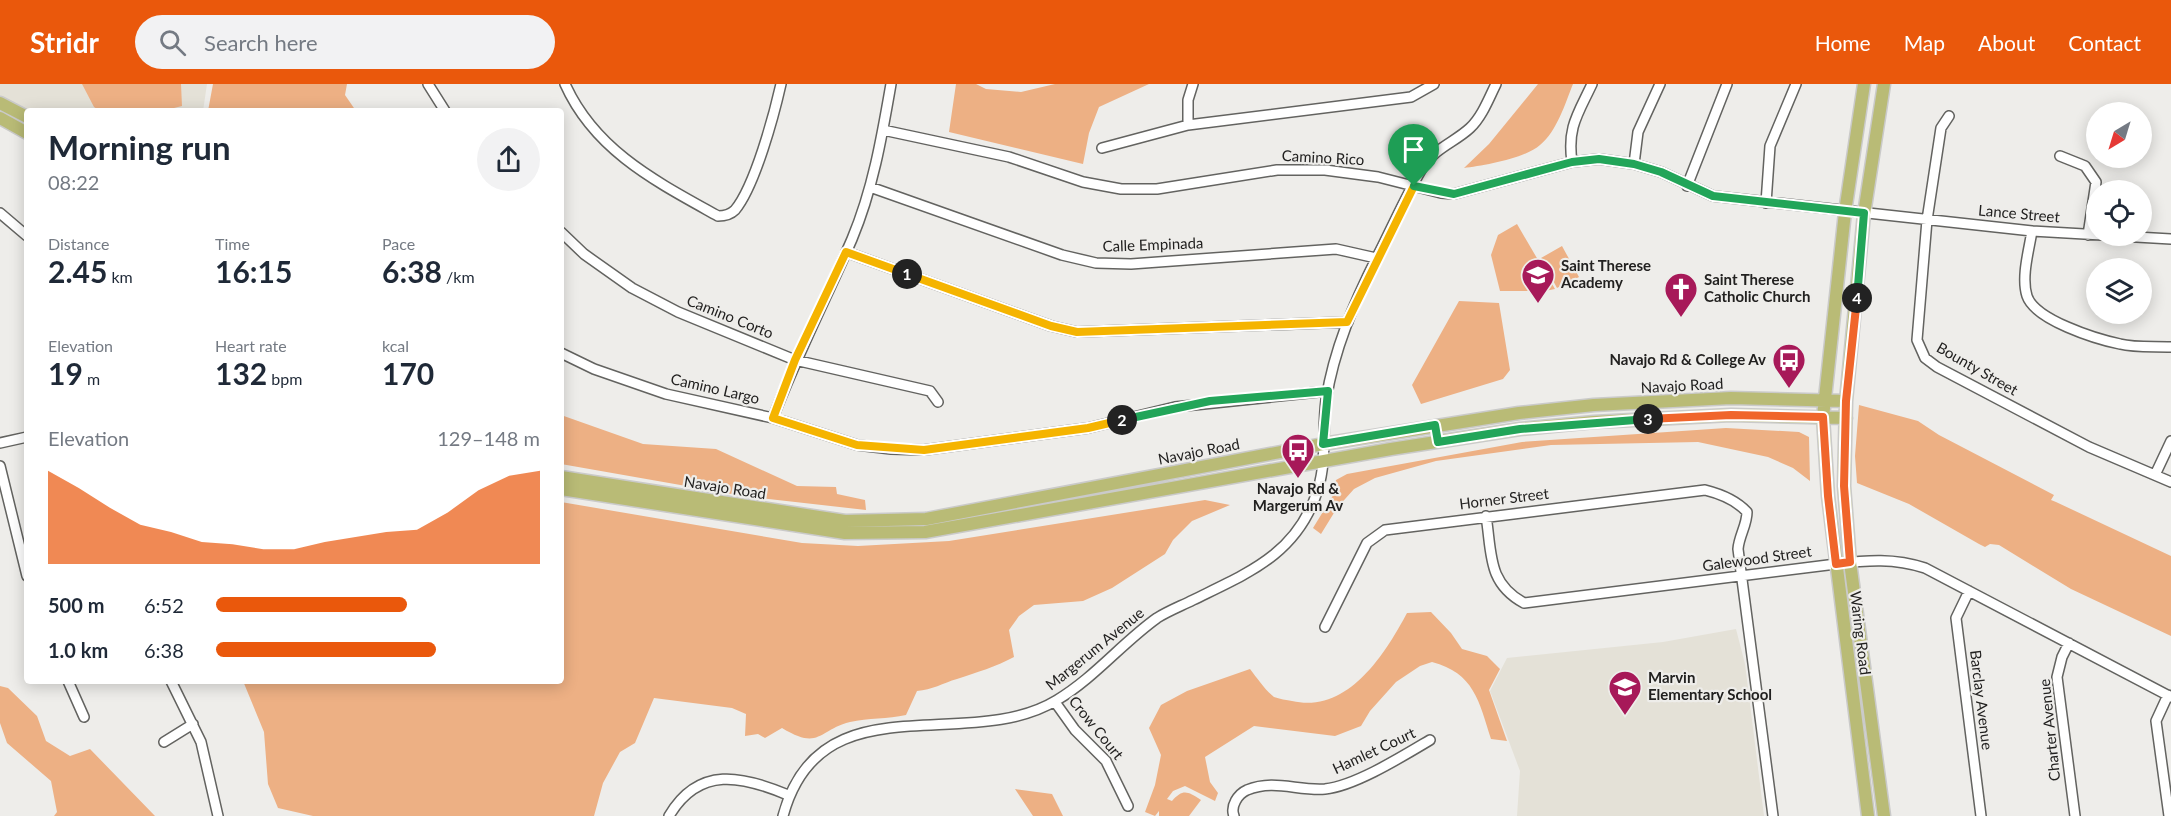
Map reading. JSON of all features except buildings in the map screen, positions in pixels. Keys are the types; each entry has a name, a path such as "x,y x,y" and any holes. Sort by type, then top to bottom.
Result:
{"main road":[{"name":"Waring Road","path":"1864,84 1845,212 1823,417 1828,496 1868,816"},
{"name":"Waring Road","path":"1884,84 1864,213 1846,401 1844,486 1850,562 1884,816"},
{"path":"0,103 24,115"},
{"path":"0,118 24,131"},
{"name":"Navajo Road","path":"564,477 845,521 926,519 1435,425 1594,405 1731,398 1846,401"},
{"name":"Navajo Road","path":"564,489 845,533 925,532 1325,460 1438,442 1594,422 1731,415 1846,418"},
{"path":"1435,425 1438,442"}],"street":[{"path":"428,84 443,108"},
{"path":"566,84 576,105 595,131 623,159 663,186 718,216 725,216 736,209 757,166 781,84"},
{"path":"773,418 795,360 846,252 870,187 891,84"},
{"path":"1188,125 1188,100 1193,84"},
{"path":"1102,148 1188,125 1412,97 1434,84"},
{"path":"1325,460 1323,444 1328,391 1335,354 1376,258 1424,166 1439,148 1471,127 1483,111 1496,84"},
{"path":"1572,162 1570,130 1592,84"},
{"path":"1634,164 1638,132 1660,84"},
{"path":"1687,186 1727,84"},
{"path":"1766,203 1770,146 1796,84"},
{"name":"Bounty Street","path":"1949,116 1941,128 1927,220 1917,340 1925,358 1937,367 2090,447 2171,482"},
{"name":"Camino Rico","path":"883,130 1009,158 1083,182 1115,189 1157,189 1277,170 1325,170 1378,177 1454,194 1572,162 1599,159 1634,164 1661,172 1687,186 1713,196 1864,213"},
{"path":"2060,156 2085,166 2095,180"},
{"name":"Calle Empinada","path":"870,187 1062,255 1096,263 1131,264 1336,249 1376,258"},
{"path":"0,213 24,233"},
{"name":"Lance Street","path":"1864,213 2086,236"},
{"path":"2032,231 2025,284 2027,296 2033,307 2075,330 2121,345 2171,347"},
{"name":"Camino Corto","path":"564,235 584,254 632,288 678,312 795,360 930,391 938,402"},
{"name":"Lance Street","path":"2152,238 2171,239"},
{"path":"846,252 1051,326 1077,332 1347,322"},
{"name":"Camino Largo","path":"564,354 594,369 666,394 773,418 857,445 924,450 1088,428 1210,401 1328,391"},
{"path":"0,443 24,438"},
{"path":"2155,475 2171,441"},
{"name":"Margerum Avenue","path":"783,816 788,795 808,765 824,750 855,734 878,728 1002,719 1024,715 1055,702 1158,617 1255,570 1281,552 1306,519 1318,490 1325,460"},
{"path":"0,466 24,564"},
{"name":"Horner Street","path":"1326,627 1368,543 1385,530 1486,516 1705,490 1739,504 1747,512 1747,521 1739,537 1737,549 1742,577"},
{"name":"Galewood Street","path":"1486,516 1498,581 1508,594 1524,603 1850,562 1884,559 1903,561 1925,568 2170,696"},
{"path":"1742,577 1773,816"},
{"name":"Barclay Avenue","path":"1969,591 1956,618 1981,816"},
{"name":"Charter Avenue","path":"2069,643 2062,657 2057,677 2075,816"},
{"path":"69,684 84,717"},
{"path":"173,684 201,742 218,816"},
{"path":"2169,816 2156,721 2170,696"},
{"name":"Crow Court","path":"1055,702 1075,730 1106,761 1128,806"},
{"path":"164,742 193,724"},
{"name":"Hamlet Court","path":"1233,812 1240,794 1273,783 1326,789 1389,764 1430,741"},
{"path":"669,816 677,802 708,782 741,778 788,795"}],"shaded area":[{"path":"0,84 207,84 203,108 26,108 0,96"},
{"path":"82,84 181,84 182,106 174,108 94,107"},
{"path":"213,84 347,84 345,95 354,108 209,108"},
{"path":"956,84 976,84 986,89 1021,92 1055,84 1149,84 1099,107 1089,133 1083,164 949,132"},
{"path":"1538,84 1573,84 1560,117 1546,139 1525,154 1464,168 1489,144"},
{"path":"1517,224 1555,289 1500,291 1491,255 1498,235"},
{"path":"1562,246 1579,277 1557,288 1541,258"},
{"path":"1459,301 1499,303 1510,370 1503,379 1421,404 1412,385"},
{"path":"1859,405 1918,421 1939,435 2054,495 2051,500 2171,556 2171,636 2071,589 1999,545 1990,544 1985,547 1909,504 1857,483 1855,456"},
{"path":"564,416 643,444 716,449 797,486 836,487 837,494 865,500 866,510 743,496 564,465"},
{"path":"1726,428 1799,432 1809,437 1810,481 1793,468 1768,457 1698,442 1551,445 1436,461 1375,478 1354,489 1337,508 1321,534 1313,528 1332,497 1336,480 1347,474 1522,442"},
{"path":"1205,500 1230,505 1192,521 1173,540 1165,554 1112,588 1083,601 1034,605 1019,616 1009,630 1014,657 979,672 933,688 917,691 906,715 850,722 812,738 795,735 782,728 765,738 758,734 745,736 746,714 732,708 654,698 635,743 620,752 603,783 594,816 313,816 278,808 268,784 264,732 244,684 564,684 564,503 802,543 858,546 949,541"},
{"path":"1431,612 1451,633 1462,649 1487,656 1500,669 1489,690 1507,741 1491,739 1483,712 1473,690 1466,681 1457,673 1432,662 1420,666 1396,682 1370,711 1361,726 1335,736 1254,726 1205,757 1210,782 1218,793 1215,801 1185,786 1173,791 1167,799 1172,801 1185,793 1201,800 1189,816 1159,816 1159,811 1155,816 1145,812 1155,785 1161,755 1149,728 1161,705 1187,691 1250,669 1274,697 1312,703 1330,698 1347,690 1376,662 1407,613"},
{"name":"Marvin Elementary School","path":"1736,629 1745,664 1764,816 1517,816 1520,771 1490,691 1507,658 1663,642"},
{"path":"0,686 8,688 37,716 46,741 70,756 90,749 155,816 54,816 57,812 51,781 7,743 0,723"},
{"path":"1015,789 1052,794 1063,816 1033,816"}],"place":[{"name":"Saint Therese Academy","path":"1538,304"},
{"name":"Saint Therese Catholic Church","path":"1681,318"},
{"name":"Navajo Rd & College Av","path":"1789,389"},
{"name":"Navajo Rd & Margerum Av","path":"1298,479"},
{"name":"Marvin Elementary School","path":"1625,716"}],"route":[{"path":"1599,159 1634,164 1661,172 1687,186 1713,196 1864,213 1846,401 1844,486 1850,562 1836,564 1828,496 1823,417 1731,415 1594,422 1520,429 1438,442 1435,425 1323,444 1328,391 1210,401 1088,428 924,450 857,445 773,418 795,360 846,252 1051,326 1077,332 1347,322 1376,258 1414,186 1454,194 1572,162 1599,159"}]}
